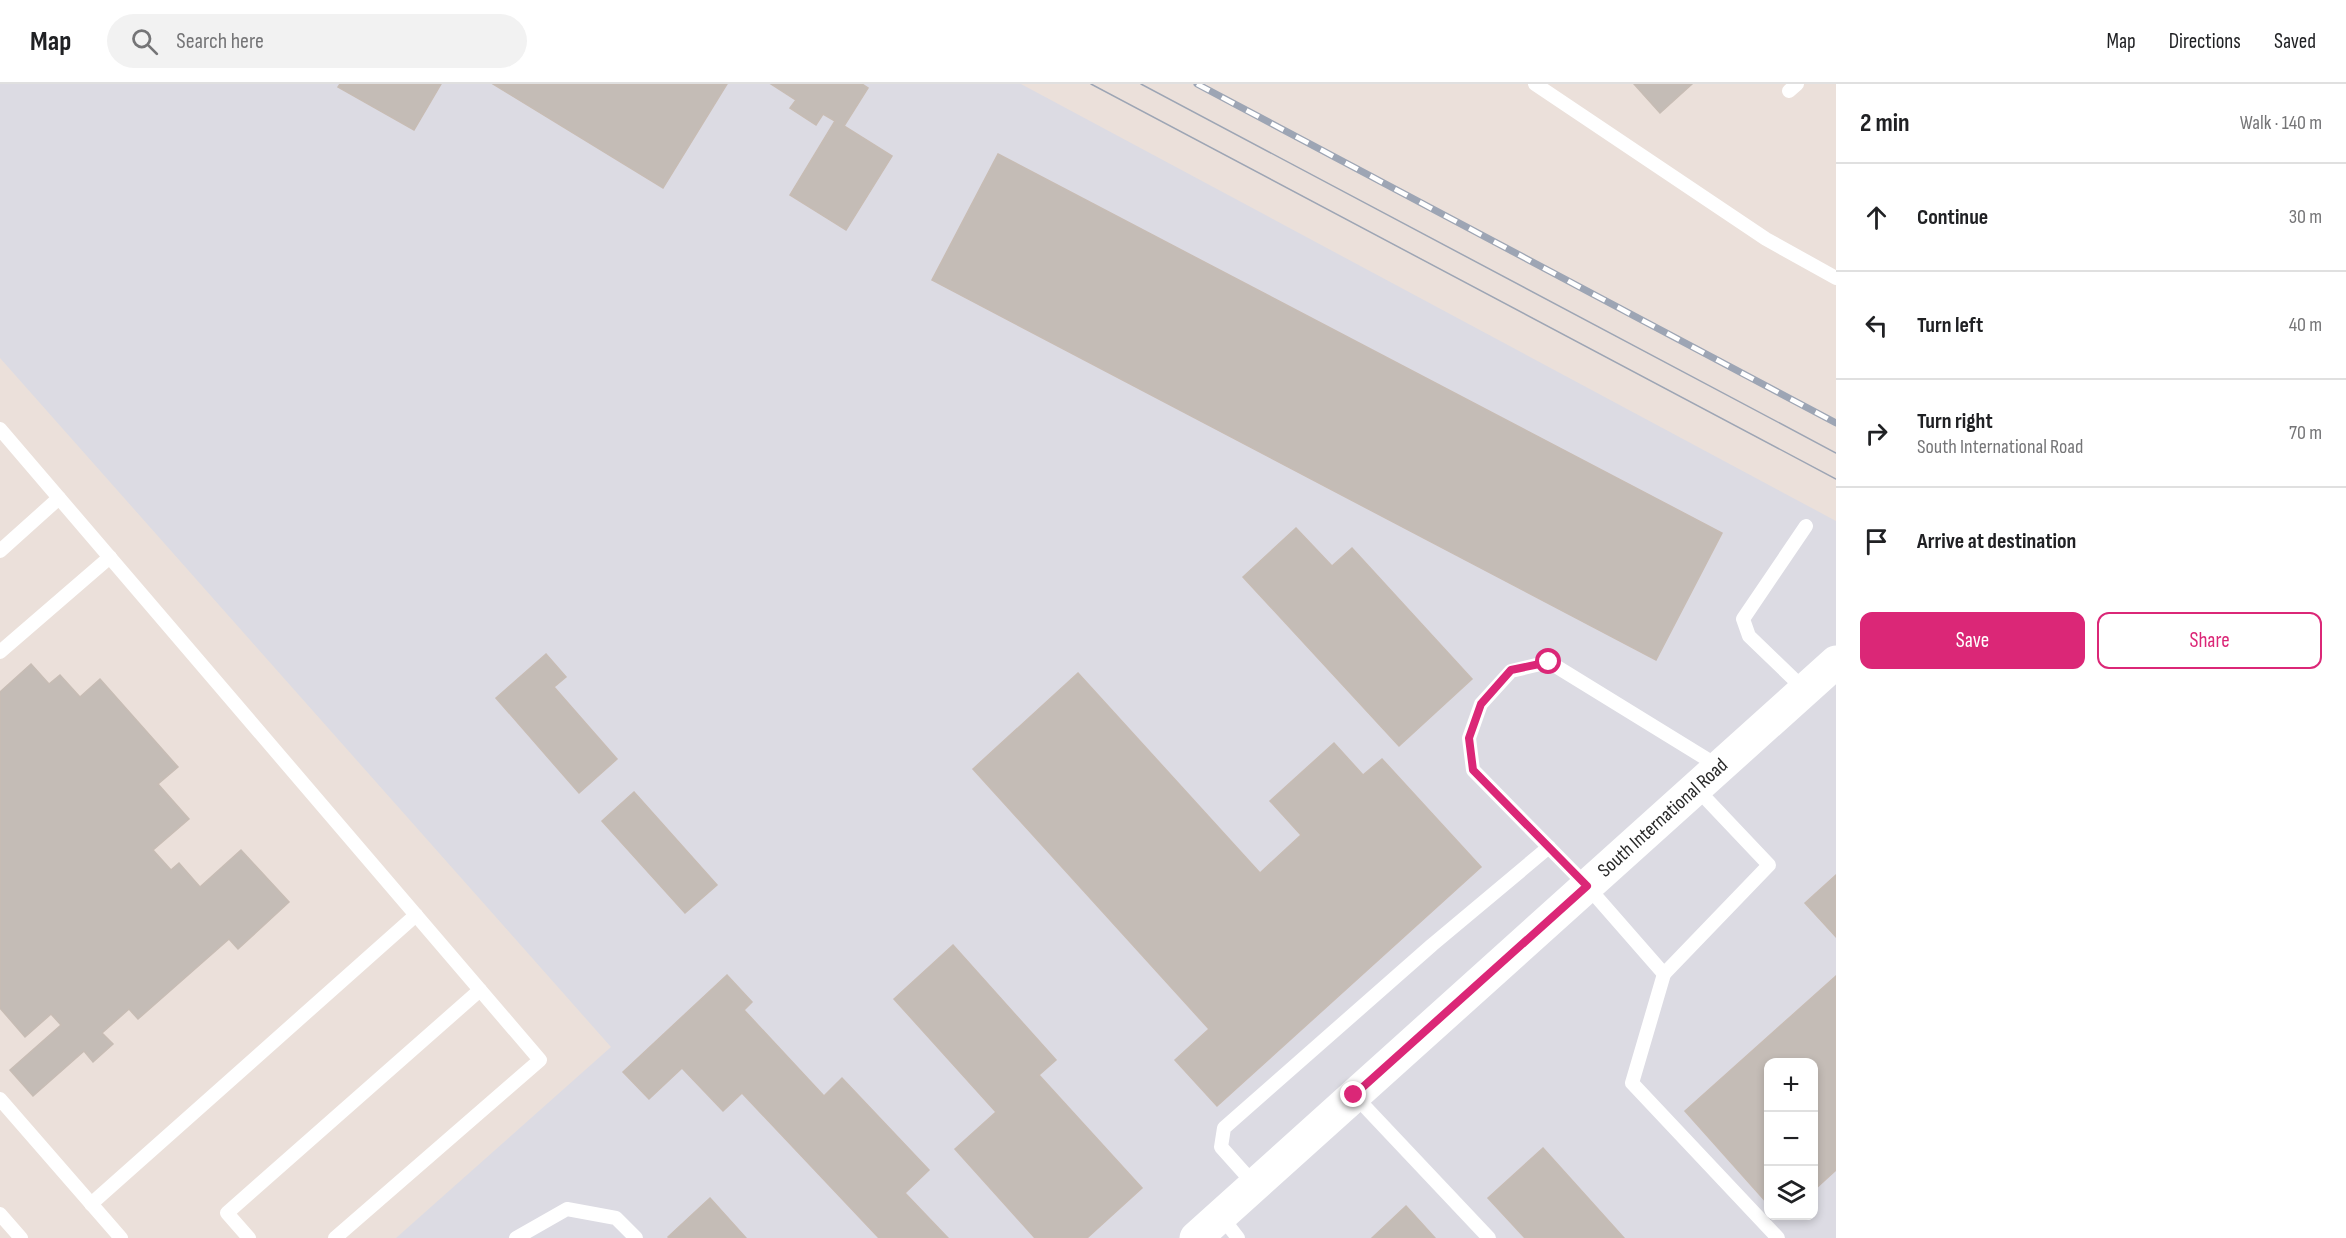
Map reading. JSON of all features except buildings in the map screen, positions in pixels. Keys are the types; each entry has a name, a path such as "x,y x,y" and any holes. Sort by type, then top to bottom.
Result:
{"street":[{"name":"South International Road","path":"1196,1238 1229,1227 1255,1185 1836,662"}],"lane":[{"path":"1535,84 1766,239 1836,278"},
{"path":"0,429 540,1060 335,1238"},
{"path":"0,551 59,498"},
{"path":"1805,690 1749,636 1743,619 1806,526"},
{"path":"0,652 110,557"},
{"path":"1664,974 1587,886 1473,770 1469,738 1481,704 1511,670 1549,662 1708,777 1769,866 1664,974 1632,1083 1778,1238"},
{"path":"1255,1185 1221,1147 1224,1128 1432,945 1549,847"},
{"path":"91,1204 416,915"},
{"path":"249,1238 227,1213 480,990"},
{"path":"1354,1095 1489,1238"},
{"path":"0,1099 120,1238"},
{"path":"516,1238 567,1209 616,1218 636,1238"},
{"path":"0,1214 21,1238"}],"shaded area":[{"path":"0,84 1021,84 1836,521 1836,1238 396,1238 611,1047 0,358"}],"tram line":[{"path":"1091,84 1836,479"},
{"path":"1141,84 1836,453"}],"railway":[{"path":"1197,84 1836,423"}],"route":[{"path":"1354,1095 1587,886 1473,770 1469,738 1481,704 1511,670 1549,662"}]}
